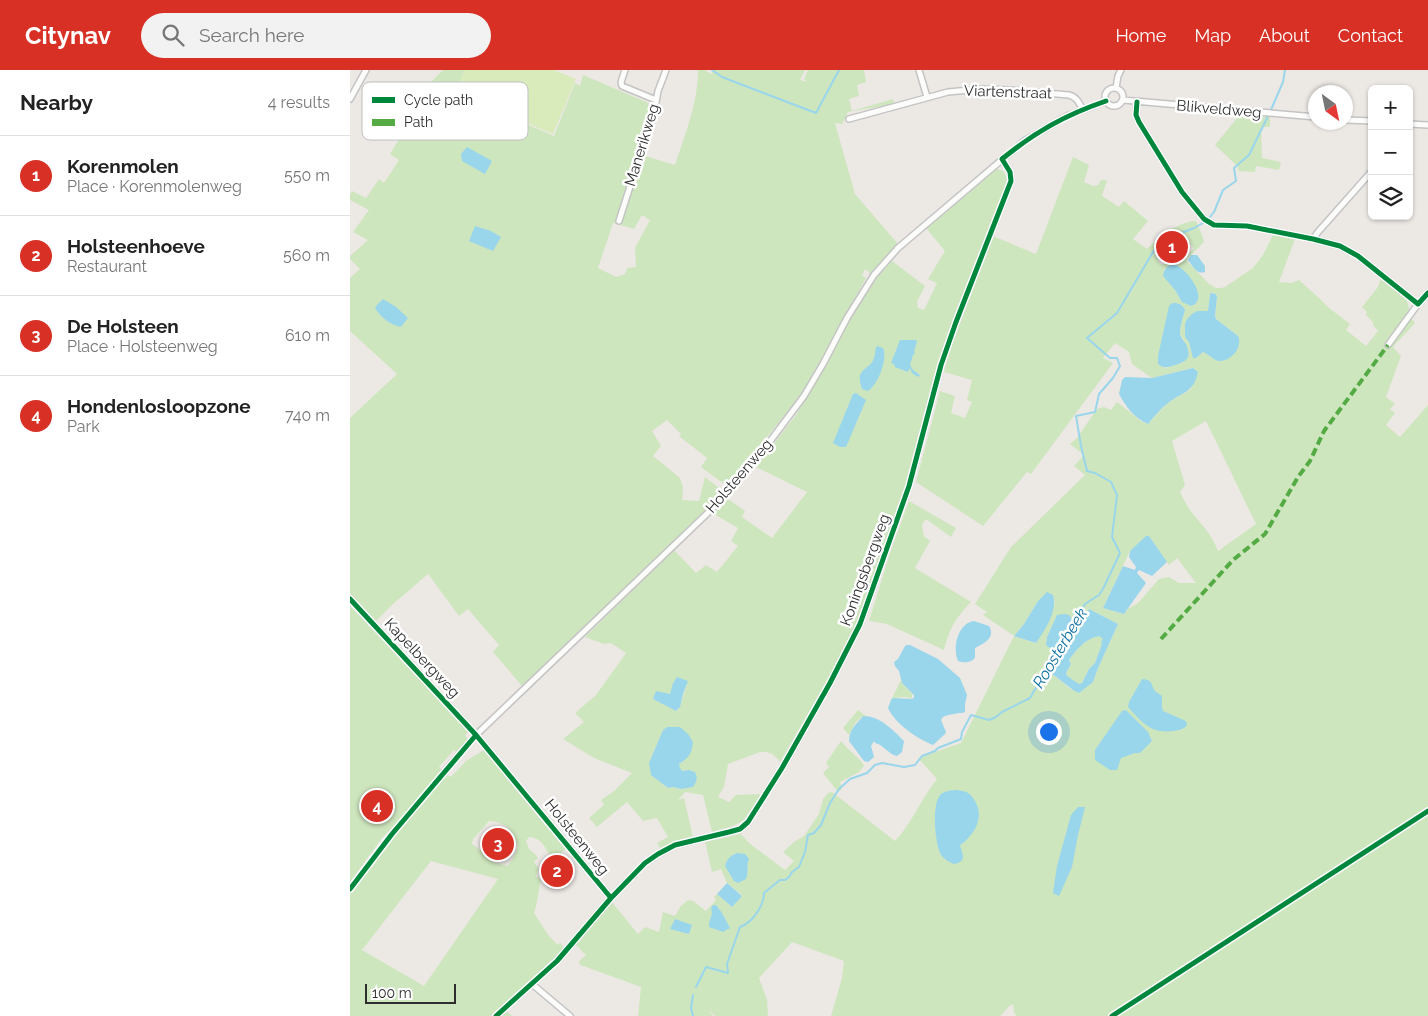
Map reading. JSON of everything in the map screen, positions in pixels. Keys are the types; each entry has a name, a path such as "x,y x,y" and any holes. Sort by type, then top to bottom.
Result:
{"street":[{"path":"350,99 366,70"},
{"path":"625,70 621,82 622,86 656,100"},
{"name":"Manerikweg","path":"618,221 666,70"},
{"path":"919,70 927,97"},
{"path":"1116,88 1121,70"},
{"path":"1110,88 1116,88 1121,91 1123,100 1114,107 1109,105 1104,98 1110,88"},
{"name":"Viartenstraat","path":"849,119 948,92 972,90 1009,90 1072,95 1078,100 1083,110"},
{"name":"Blikveldweg","path":"1123,100 1308,116"},
{"name":"Holsteenweg","path":"611,898 476,734 715,506 759,456 804,396 874,275 898,248 1024,141 1047,127 1106,101"},
{"path":"1137,102 1136,114 1138,122 1182,192 1204,219 1214,225 1247,226 1313,239 1350,250 1418,304"},
{"path":"1353,120 1368,121"},
{"path":"1413,124 1428,125"},
{"name":"Koningsbergweg","path":"611,898 645,862 658,854 675,845 740,829 748,822 782,768 830,683 863,616 909,486 941,365 1011,181 1010,172 1002,159"},
{"path":"1313,239 1368,175"},
{"path":"1388,345 1428,293"},
{"name":"Kapelbergweg","path":"350,599 476,734"},
{"path":"443,773 476,734"},
{"path":"496,1016 557,961 611,898"},
{"path":"532,984 570,1016"}],"green space":[{"path":"443,70 465,70 460,82 431,82"},
{"path":"465,70 554,70 576,79 553,134 528,124 528,82 460,82"},
{"path":"698,70 705,70 711,74 714,70 805,70 800,80 807,82 804,79 808,70 864,70 866,82 857,85 859,96 849,99 852,111 893,99 894,104 848,112 842,124 835,123 855,194 898,244 879,264 872,275 865,269 862,276 866,278 802,394 727,486 701,467 707,458 679,436 681,434 667,420 652,431 661,446 653,456 681,480 682,500 699,501 705,477 723,491 711,506 522,686 493,652 499,645 468,609 459,616 428,574 376,621 350,593 350,418 397,374 350,331 350,278 360,269 350,259 350,256 368,240 353,232 369,210 350,200 350,195 352,191 366,198 379,179 384,183 399,160 390,154 399,140 528,140 528,125 554,136 575,83 580,86 583,75 653,106 633,163 638,165 642,155 675,165 687,130 696,94","holes":["642,215 650,220 635,248 636,267 627,268 625,274 616,277 598,268 613,223 634,229"]},
{"path":"1238,117 1270,117 1270,127 1261,127 1262,158 1281,162 1279,170 1256,166 1255,172 1239,171 1238,167 1215,145"},
{"path":"1073,157 1089,165 1084,182 1093,186 1098,185 1101,180 1107,180 1102,196 1119,207 1124,201 1148,221 1133,239 1147,249 1176,227 1196,221 1204,242 1186,260 1209,284 1216,288 1225,287 1253,268 1263,255 1273,235 1295,239 1279,282 1292,283 1299,280 1329,308 1350,324 1346,330 1366,346 1378,331 1362,307 1378,287 1380,281 1382,279 1407,301 1409,312 1413,316 1411,318 1415,323 1393,347 1401,356 1386,397 1395,404 1390,409 1395,413 1386,425 1400,437 1428,405 1428,1016 1016,1016 1013,1004 1000,1016 831,1016 842,978 844,961 792,942 759,978 767,1000 768,1016 715,1016 708,1010 713,1016 638,1016 641,987 580,965 579,961 586,955 575,944 611,901 638,934 645,927 659,932 663,912 675,916 680,907 688,900 693,901 706,911 716,900 714,897 717,894 732,907 742,895 727,883 721,869 712,872 705,841 741,834 749,843 785,870 794,861 783,852 804,836 819,814 823,799 828,793 832,792 895,841 937,779 918,758 961,743 1014,636 983,615 987,612 975,604 1011,547 1085,475 1074,466 1084,455 1070,444 1077,438 1097,409 1104,407 1111,410 1117,402 1141,421 1148,424 1167,403 1191,389 1196,370 1193,368 1152,378 1132,364 1129,352 1115,343 1103,358 1113,363 1031,474 1027,472 983,526 916,482 940,391 955,396 951,413 965,418 972,402 967,400 972,380 944,372 949,353 993,236 1036,254","holes":["1175,237 1188,241 1194,249 1175,259 1170,264 1160,264 1155,254 1164,244","1171,264 1177,264 1182,302 1164,276 1164,270","1214,293 1217,297 1216,319 1238,336 1222,361 1203,352 1196,358 1189,342 1197,311 1208,311 1210,294","1185,310 1180,334 1185,343 1184,362 1166,368 1161,366","1206,421 1256,524 1218,551 1209,534 1190,510 1180,492 1185,485 1172,441","1130,551 1167,562 1169,565 1177,558 1196,583 1179,583 1169,577 1159,579 1138,603 1124,614 1103,608","1038,601 1055,601 1052,613 1036,643 1014,636","1089,609 1118,624 1093,682 1072,690 1051,673","1057,615 1072,624 1067,634 1046,645 1047,637"]},
{"path":"997,169 1005,173 1006,187 945,343 927,403 908,480 857,623 827,681 780,762 772,754 760,752 728,764 724,787 718,797 729,802 736,795 761,794 756,803 742,821 731,827 712,832 703,795 685,792 678,800 684,798 693,837 660,848 657,843 668,837 657,818 643,821 627,802 597,827 589,818 604,805 601,800 614,791 632,773 594,758 563,739 584,722 575,713 596,695 626,653 611,643 604,644 585,637 674,550 696,573 706,565 717,572 738,546 731,541 738,528 714,514 728,499 745,511 742,517 772,538 807,492 756,467 796,415 851,318 879,275 892,261 925,286 917,302 918,308 924,310 937,283 928,279 945,251 926,228 992,171","holes":["687,685 677,711 653,699 662,693 670,694","663,730 684,761 679,764 679,768 682,771 689,770 681,789 668,788 663,784 649,763"]},
{"path":"909,501 956,528 951,537 926,519 922,525 924,536 930,541 915,568 971,602 954,624 948,635 944,650 887,624 869,621 890,553"},
{"path":"350,606 468,730 465,735 468,740 458,754 454,750 439,767 443,771 382,838 350,882"},
{"path":"1094,636 1104,639 1095,663 1089,669 1080,685 1067,676 1066,673 1071,664 1069,660 1080,646"},
{"path":"899,671 902,683 914,695 912,695 912,699 906,697 893,698 891,700 901,680"},
{"path":"858,710 866,716 863,716 856,722 849,735 843,728"},
{"path":"841,741 864,766 859,772 840,782 842,789 838,792 823,773 829,767 826,763"},
{"path":"484,750 566,849 553,859 538,839 529,837 526,841 529,849 538,858 534,862 539,869 536,876 541,880 534,913 549,936 564,948 550,964 502,1007 512,1016 350,1016 350,892 367,867 446,774 451,777 466,761","holes":["489,821 505,825 516,841 518,847 508,866 493,862 489,856 472,844 473,839","431,861 498,879 424,986 362,950"]}],"water":[{"path":"467,147 492,161 485,174 462,161 461,154"},
{"path":"475,226 491,231 501,237 493,251 469,241"},
{"path":"1191,255 1197,255 1205,266 1205,272 1199,272 1193,267 1188,260"},
{"path":"1173,264 1184,270 1197,290 1198,297 1191,306 1182,302 1163,276 1166,268"},
{"path":"1211,293 1216,294 1217,297 1216,319 1238,336 1239,340 1238,348 1232,356 1220,361 1203,352 1196,358 1193,358 1189,342 1185,337 1187,319 1197,311 1208,311"},
{"path":"383,299 408,318 401,327 386,320 377,311 375,307"},
{"path":"1172,303 1180,304 1185,310 1180,334 1189,354 1184,362 1165,367 1158,364 1158,356 1169,306"},
{"path":"900,340 917,341 910,365 920,375 918,377 912,373 910,368 908,372 895,367 891,363"},
{"path":"877,346 883,348 883,365 878,378 868,391 862,389 860,377 861,373 872,362"},
{"path":"1193,368 1198,372 1190,388 1165,405 1148,424 1131,412 1119,394 1122,380 1125,377 1152,378"},
{"path":"856,393 866,400 846,447 840,447 833,443 853,394"},
{"path":"1146,536 1149,536 1167,562 1152,576 1139,570 1137,573 1146,583 1124,614 1103,608 1123,566 1135,570 1136,567 1129,557 1130,551"},
{"path":"1047,592 1053,595 1054,607 1050,620 1036,643 1014,636 1038,601"},
{"path":"1089,609 1118,624 1093,682 1079,693 1051,673","holes":["1099,636 1103,639 1095,663 1089,669 1082,683 1079,684 1067,676 1066,673 1071,664 1069,660 1078,649 1094,637"]},
{"path":"1057,615 1069,615 1072,619 1070,628 1058,648 1052,650 1046,645 1047,637"},
{"path":"974,621 989,626 991,630 990,637 975,648 975,658 973,660 967,662 958,661 956,643 960,631 968,623"},
{"path":"907,645 938,659 960,678 967,695 965,712 943,717 941,720 946,732 933,745 908,730 896,720 888,708 893,698 912,699 914,697 902,683 894,662"},
{"path":"677,677 688,681 680,707 676,711 653,699 656,691 670,694"},
{"path":"1142,679 1150,681 1155,691 1162,696 1163,711 1186,721 1187,725 1185,727 1181,730 1173,731 1152,729 1142,722 1128,707"},
{"path":"1126,710 1148,732 1152,741 1140,753 1121,758 1117,770 1110,770 1095,760 1095,750 1122,711"},
{"path":"863,716 881,721 895,732 904,741 902,752 897,756 894,755 874,741 871,746 874,757 868,762 864,761 849,741 852,730"},
{"path":"667,727 680,727 693,742 689,755 679,764 682,771 689,770 695,772 697,780 693,787 681,789 668,788 651,775 649,763 663,730"},
{"path":"956,790 971,796 975,801 979,815 975,829 960,845 963,859 954,864 944,858 939,850 935,815 938,799 941,794"},
{"path":"1078,807 1085,807 1072,867 1059,896 1053,893 1057,866 1071,815"},
{"path":"737,853 745,854 749,859 746,879 738,883 734,881 725,866 729,858"},
{"path":"727,883 742,896 732,907 717,894"},
{"path":"713,905 716,905 722,913 730,928 723,932 709,927"},
{"path":"675,919 692,925 689,934 670,929"}],"waterway":[{"path":"712,70 722,77 816,113 839,70"},
{"name":"Roosterbeek","path":"1270,112 1283,82 1285,70"},
{"name":"Roosterbeek","path":"1210,217 1223,190 1236,181 1234,168 1249,155 1269,114"},
{"name":"Roosterbeek","path":"696,987 706,967 728,973 727,964 740,927 749,922 756,913 762,903 764,893 780,880 785,880 799,867 805,852 808,835 814,833 821,825 830,803 839,789 850,779 867,773 875,765 882,763 904,767 915,765 922,756 961,739 962,732 971,715 989,720 1030,698 1085,604 1099,595 1103,589 1120,553 1112,537 1117,495 1111,482 1095,473 1087,471 1076,416 1095,412 1099,394 1113,378 1120,366 1117,358 1110,358 1087,338 1117,313 1153,252 1171,237 1203,223"},
{"name":"Roosterbeek","path":"693,995 691,1008 693,1016"}],"marked path":[{"path":"1161,639 1233,560 1265,534 1298,477 1310,461 1324,431 1388,345"}],"cycle path":[{"path":"496,1016 557,961 611,898 645,863 675,845 740,829 748,822 782,768 830,683 860,624 909,486 941,365 1011,181 1010,172 1002,159 1051,125 1077,112 1106,101"},
{"path":"1137,102 1136,115 1139,122 1182,192 1204,219 1214,225 1247,226 1340,246 1358,256 1418,304 1428,293"},
{"path":"350,599 476,735 611,898"},
{"path":"350,889 392,834 476,735"},
{"path":"1112,1016 1428,811"}],"place":[{"name":"Korenmolen","path":"1172,247"},
{"name":"Hondenlosloopzone","path":"377,806"},
{"name":"De Holsteen","path":"498,844"},
{"name":"Holsteenhoeve","path":"557,871"}]}
